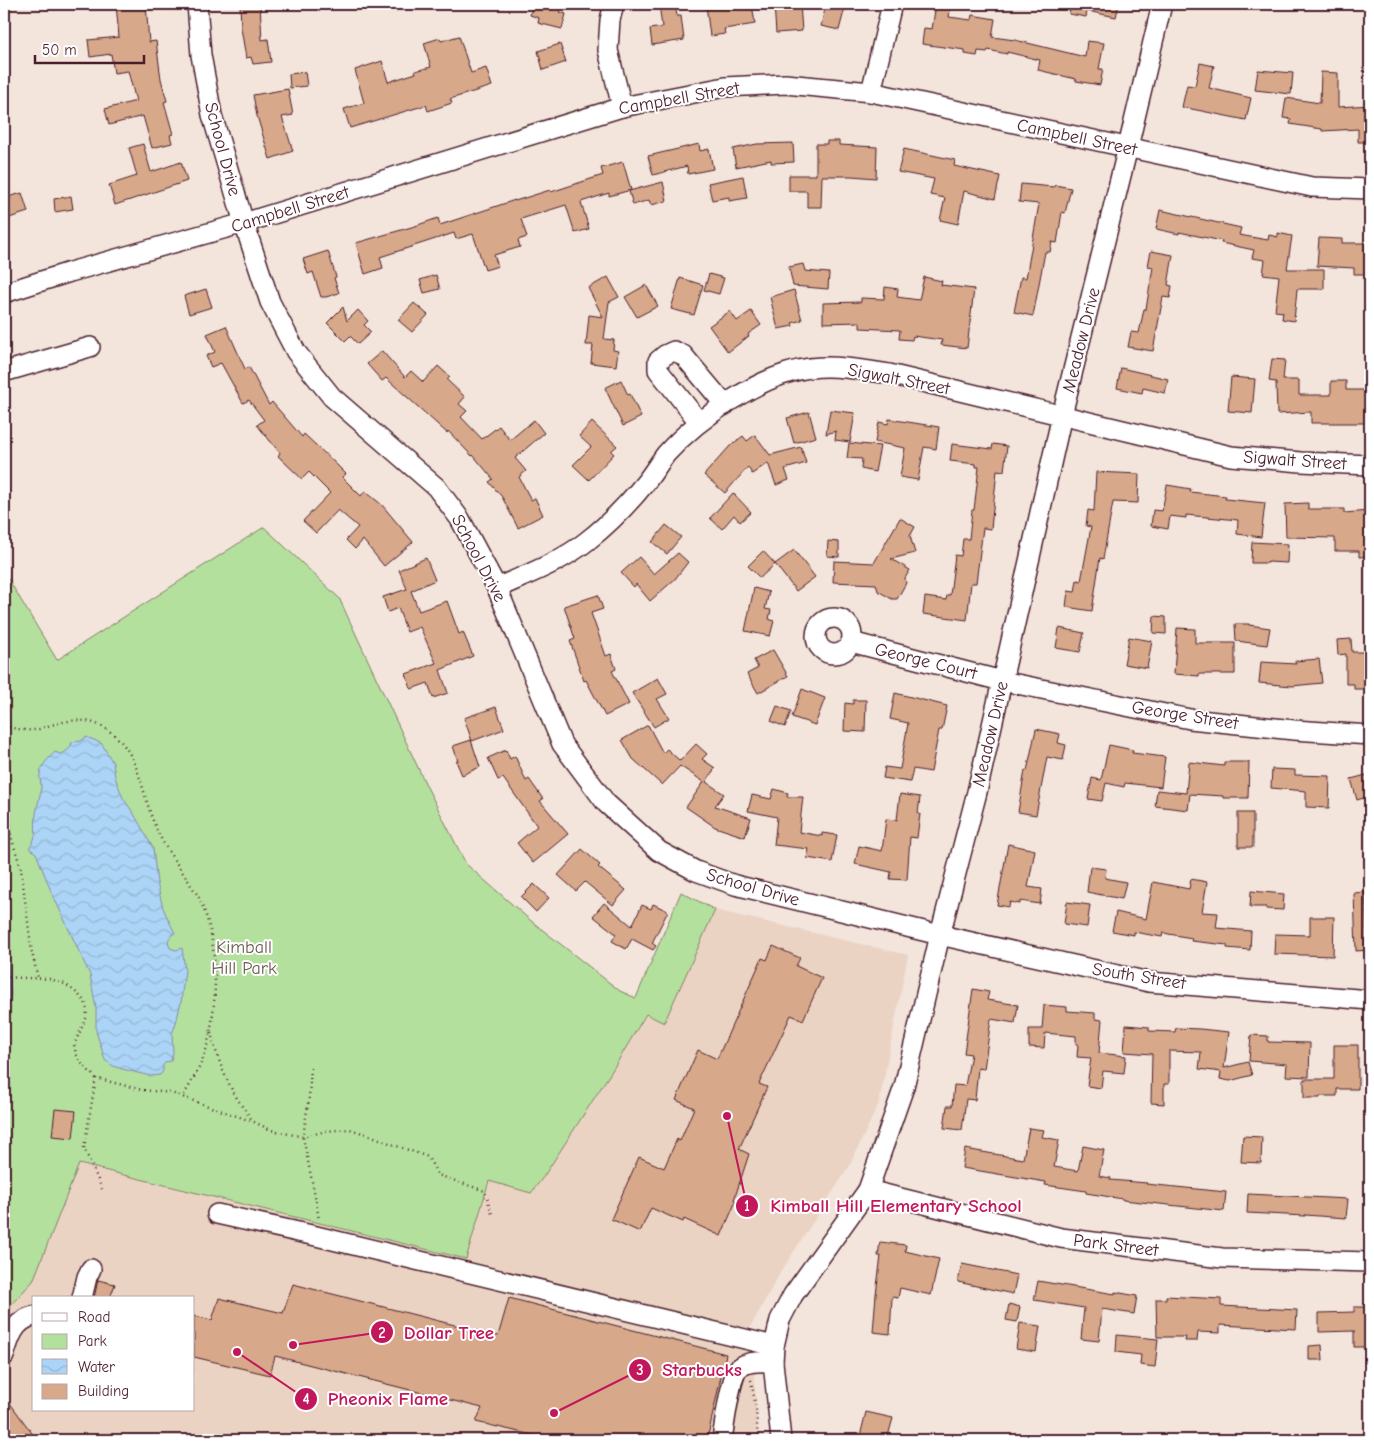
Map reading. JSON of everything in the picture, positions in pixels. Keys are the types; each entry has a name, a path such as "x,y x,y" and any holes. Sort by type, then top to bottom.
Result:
{"street":[{"name":"School Drive","path":"197,4 201,55 212,115 270,302 296,352 332,397 436,487 460,519 497,588 562,744 606,804 659,850 696,871 735,885 940,935"},
{"path":"614,4 610,20 608,50 622,106"},
{"path":"871,92 892,4"},
{"name":"Meadow Drive","path":"781,1440 774,1354 780,1320 793,1295 868,1190 904,1087 940,935 977,792 1062,415 1162,4"},
{"name":"Campbell Street","path":"4,293 70,272 244,223 622,106 724,87 785,84 871,92 1312,187 1370,189"},
{"path":"4,372 90,348"},
{"path":"699,422 658,370 658,361 665,354 674,351 683,355 725,405"},
{"name":"Sigwalt Street","path":"497,588 564,558 588,541 628,503 648,480 666,454 699,422 763,382 788,372 810,368 840,367 889,374 1231,456 1370,465"},
{"name":"George Court","path":"851,642 1002,681"},
{"name":"George Street","path":"1002,681 1190,719 1294,730 1370,735"},
{"name":"South Street","path":"940,935 1149,982 1370,1000"},
{"name":"Park Street","path":"868,1190 1061,1238 1222,1258 1370,1262"},
{"path":"217,1214 316,1236 774,1354"},
{"path":"82,1296 87,1277 91,1270"},
{"path":"4,1356 10,1335 21,1321 32,1317"},
{"path":"722,1440 733,1379 737,1369 774,1354"}],"path":[{"path":"4,726 34,730 66,720 86,720 116,735 127,747 135,764 156,830 199,898 208,922 214,955 216,982 210,1030 205,1052 195,1077 182,1098"},
{"path":"4,744 8,760 11,836 21,869 32,953 38,978"},
{"path":"4,978 50,979 64,984 78,994 85,1002 87,1010 86,1018 74,1045 81,1063 96,1078 142,1090 171,1093 254,1122 271,1130 303,1136 326,1131 350,1129 372,1136 428,1156 438,1175 484,1191 492,1214"},
{"path":"210,1030 223,1073 229,1086 254,1122"},
{"path":"311,1068 303,1136 319,1220 316,1236"},
{"path":"96,1078 84,1148 102,1189"},
{"path":"748,1363 756,1408 758,1440"}],"shaded area":[{"path":"715,910 908,955 879,1103 849,1167 780,1273 750,1328 758,1440 4,1440 4,1312 33,1280 78,1164 465,1259 490,1181 531,1193 615,1066 646,1014 664,1022"}],"green space":[{"name":"Kimball Hill Park","path":"264,527 339,598 427,787 466,864 530,920 620,991 636,998 681,892 715,910 664,1023 646,1014 615,1066 531,1193 489,1181 466,1259 79,1164 33,1281 4,1312 4,572 57,660"}],"water":[{"path":"86,737 102,744 113,763 115,777 123,798 153,848 157,883 163,908 175,933 168,941 169,946 176,950 182,948 185,970 181,1002 172,1034 173,1053 171,1061 163,1065 163,1071 160,1075 150,1076 122,1069 113,1066 105,1060 96,1031 96,1009 90,975 51,891 36,853 29,848 35,835 42,768 55,752 60,754 65,752 72,742 81,741"}],"building":[{"path":"116,4 146,4 149,42 156,41 161,79 167,101 164,102 173,134 170,135 172,143 152,148 143,116 109,125 105,109 136,101 128,71 114,73 111,54 90,57 88,40 119,37"},
{"path":"240,4 260,4 262,40 268,39 271,62 253,64 251,57 246,58 241,28"},
{"path":"533,4 563,4 560,12 566,14 562,29 538,23 539,18 530,15"},
{"path":"659,4 675,4 677,16 681,16 684,40 652,45 650,29 662,27"},
{"path":"752,4 755,24 724,29 725,34 710,36 706,5"},
{"path":"774,4 800,4 802,31 776,33"},
{"path":"826,4 846,4 839,30 821,26"},
{"path":"936,4 951,4 949,17 971,20 972,15 995,19 992,37 1015,40 1085,57 1087,41 1104,43 1099,69 1103,69 1100,85 1076,81 1076,79 1038,70 1040,60 1007,52 1007,54 988,50 987,52 978,51 977,56 965,54 965,50 922,44 924,28 932,29"},
{"path":"1071,4 1119,4 1116,17 1087,11 1086,17 1069,14"},
{"path":"459,36 471,73 486,68 492,86 450,99 452,103 428,111 426,105 350,128 344,109 364,103 355,70 382,61 388,82 416,73 415,71 431,67 424,43 440,38 441,41"},
{"path":"560,44 566,62 543,70 538,51"},
{"path":"1200,63 1214,66 1209,88 1251,98 1246,120 1182,107 1187,85 1195,86"},
{"path":"1258,70 1293,73 1291,94 1255,90"},
{"path":"305,72 307,86 290,88 289,74"},
{"path":"1321,72 1338,73 1338,107 1370,105 1370,142 1358,142 1358,129 1322,131 1322,129 1290,124 1291,119 1283,118 1286,98 1320,103"},
{"path":"288,89 293,115 282,117 293,151 270,159 257,116 253,95"},
{"path":"827,141 839,141 839,145 877,147 876,178 822,176 821,207 807,207 807,191 789,191 789,175 816,175 816,144 827,144"},
{"path":"793,143 794,162 771,163 771,160 736,167 733,149 757,144"},
{"path":"143,144 151,172 181,162 187,181 115,205 109,185 137,176 129,148"},
{"path":"699,144 700,151 709,149 713,169 688,174 687,166 653,175 648,156"},
{"path":"904,149 955,160 954,166 1000,176 995,199 964,191 958,224 940,220 945,198 930,195 934,179 898,172"},
{"path":"623,162 631,190 609,196 609,193 581,202 589,229 575,233 566,205 521,219 527,237 518,240 520,247 494,255 498,266 485,270 473,234 456,239 454,233 380,257 383,268 365,274 356,243 438,218 440,225 515,200 550,190 551,192 603,175 601,168"},
{"path":"743,176 747,198 729,201 729,197 712,200 708,183"},
{"path":"663,182 667,201 651,205 649,200 633,205 629,191"},
{"path":"1021,184 1054,187 1055,185 1071,188 1065,213 1062,212 1057,243 1052,242 1050,252 1045,252 1033,316 1014,312 1021,277 1026,278 1039,204 1019,202"},
{"path":"22,193 28,212 6,219 4,198"},
{"path":"71,196 73,209 55,212 54,199"},
{"path":"1160,210 1241,228 1239,235 1268,240 1269,235 1278,237 1278,233 1292,236 1287,269 1324,269 1324,289 1297,289 1294,321 1282,319 1283,312 1275,311 1279,276 1263,274 1265,260 1252,258 1254,250 1221,243 1222,241 1156,229"},
{"path":"1319,238 1342,239 1342,243 1370,243 1370,274 1354,274 1354,268 1317,266"},
{"path":"328,251 339,293 321,297 313,272 308,274 303,259"},
{"path":"1151,251 1173,255 1168,285 1172,286 1170,298 1163,297 1153,351 1128,347 1131,332 1139,333 1144,309 1146,309 1153,267 1148,266"},
{"path":"803,264 805,271 829,273 828,289 793,286 789,267"},
{"path":"709,274 724,278 719,294 704,290"},
{"path":"436,275 440,289 424,293 420,280"},
{"path":"608,277 619,297 609,302 604,339 614,340 613,350 618,351 616,366 591,363 593,345 586,345 589,315 603,317 588,288"},
{"path":"924,277 942,281 941,285 974,289 967,348 941,345 942,340 913,336 912,340 899,339 900,330 860,328 860,322 823,323 823,303 861,302 861,298 884,299 885,287 898,289 897,297 919,300"},
{"path":"680,278 703,285 694,315 671,309"},
{"path":"646,285 658,306 637,317 625,297"},
{"path":"206,289 212,307 189,314 184,296"},
{"path":"794,290 802,320 792,323 793,326 778,329 770,297"},
{"path":"414,303 428,315 412,332 398,320"},
{"path":"343,307 347,321 358,310 368,321 364,325 371,332 358,344 350,336 345,341 327,323"},
{"path":"730,311 737,321 751,311 761,325 728,352 709,326"},
{"path":"226,326 245,369 249,367 269,405 272,402 302,437 304,434 336,464 346,474 342,477 361,496 365,491 382,505 413,542 384,566 363,540 355,549 346,540 358,527 338,510 316,533 303,521 330,493 309,472 302,479 278,456 280,453 257,425 264,420 249,400 243,403 221,363 211,367 206,356 215,352 207,334"},
{"path":"382,351 405,377 411,371 423,382 438,366 450,377 447,380 465,397 459,404 467,411 461,417 482,439 499,426 510,440 534,420 544,433 515,458 526,471 519,477 531,500 535,498 543,515 518,528 502,497 489,482 493,479 473,455 386,378 382,381 367,364"},
{"path":"1272,359 1285,360 1283,380 1299,380 1299,395 1331,395 1331,381 1346,381 1346,390 1370,390 1370,423 1311,423 1311,412 1277,414 1276,382 1269,381"},
{"path":"1121,368 1168,379 1165,393 1143,388 1142,393 1117,388"},
{"path":"1231,377 1255,379 1252,413 1228,411"},
{"path":"621,380 641,417 623,426 605,388"},
{"path":"830,410 855,413 850,442 835,440 836,431 826,434"},
{"path":"809,412 816,437 794,443 787,418"},
{"path":"889,419 939,427 936,449 924,447 918,480 900,477 905,448 875,442 879,422 888,424"},
{"path":"592,422 617,446 611,451 614,454 589,480 573,465 591,447 579,436"},
{"path":"755,435 770,455 801,447 806,463 785,469 789,480 776,485 768,463 752,474 748,467 725,493 704,475 730,446 743,436 747,441"},
{"path":"849,443 880,446 875,472 861,469 862,459 847,458"},
{"path":"952,444 992,449 993,444 1007,446 1004,471 997,470 991,529 983,528 976,583 971,583 967,620 923,614 925,597 946,600 947,595 950,595 955,555 961,556 963,539 969,539 972,510 974,510 979,467 976,467 976,464 950,461"},
{"path":"1096,472 1139,474 1138,503 1113,502 1103,559 1100,558 1092,611 1066,607 1068,591 1075,592 1077,580 1081,581 1091,527 1086,526 1088,510 1094,511"},
{"path":"1167,485 1191,489 1190,492 1226,496 1225,499 1265,503 1261,537 1237,534 1238,520 1186,515 1186,518 1170,516 1168,529 1151,526 1153,510 1162,511"},
{"path":"733,493 751,512 740,522 734,515 722,529 710,518"},
{"path":"1308,503 1308,509 1344,509 1344,513 1370,511 1370,556 1359,557 1359,551 1335,551 1335,538 1286,537 1285,504"},
{"path":"900,518 915,527 910,536 915,553 891,559 910,570 905,578 906,583 897,599 892,599 878,591 876,584 833,582 834,561 874,563"},
{"path":"666,525 681,537 667,554 652,542"},
{"path":"828,541 839,542 839,557 827,556"},
{"path":"1252,542 1288,544 1287,563 1251,563"},
{"path":"794,550 815,577 796,591 775,564"},
{"path":"763,551 775,564 760,578 748,566"},
{"path":"678,553 688,562 675,579 650,601 636,584 634,587 621,573 639,557 654,574"},
{"path":"426,558 435,580 411,591 419,611 447,601 459,634 463,632 473,656 440,670 448,693 433,698 428,683 411,689 406,674 436,663 420,627 407,632 398,608 388,612 383,597 407,589 399,570"},
{"path":"754,588 769,592 765,609 771,610 769,619 774,621 770,636 745,631"},
{"path":"598,595 603,609 591,613 606,656 611,654 616,669 612,671 629,704 605,716 586,680 584,681 570,641 575,639 564,606"},
{"path":"1154,616 1166,617 1166,634 1153,633"},
{"path":"1235,624 1249,624 1270,628 1267,645 1236,641"},
{"path":"1059,628 1084,633 1080,652 1056,648"},
{"path":"1177,628 1195,629 1195,643 1235,643 1235,674 1199,674 1199,676 1174,674"},
{"path":"1129,637 1152,641 1147,668 1124,664"},
{"path":"1351,639 1352,652 1370,652 1369,689 1354,689 1354,684 1346,684 1346,654 1338,655 1337,640"},
{"path":"773,650 788,676 758,693 747,674 758,668 754,660"},
{"path":"1319,659 1322,683 1292,686 1259,683 1261,662 1296,664 1295,661"},
{"path":"658,678 667,694 657,699 669,718 654,727 632,693"},
{"path":"802,689 825,698 815,725 792,717"},
{"path":"895,693 947,706 942,730 939,730 931,772 913,769 910,782 883,778 885,767 900,769 908,723 890,719"},
{"path":"853,700 866,700 865,732 844,731 845,703 853,704"},
{"path":"777,706 791,711 785,727 771,721"},
{"path":"496,707 504,729 472,741 464,718"},
{"path":"648,725 663,753 667,749 680,761 696,744 707,754 702,759 715,768 706,782 724,794 715,806 751,818 745,837 715,827 686,807 704,782 680,766 662,785 633,759 622,740"},
{"path":"1036,729 1060,734 1058,743 1066,745 1063,760 1047,757 1036,815 1018,812 1025,770 1027,771"},
{"path":"471,740 480,767 462,775 456,761 458,761 453,746"},
{"path":"1109,745 1133,750 1132,753 1165,757 1161,787 1125,783 1124,787 1106,783 1102,801 1088,799 1092,778 1101,780"},
{"path":"506,750 510,759 515,756 526,781 529,779 543,799 540,801 568,834 533,863 517,843 537,826 503,778 498,780 488,758"},
{"path":"1189,762 1224,766 1224,762 1249,762 1248,798 1223,798 1223,796 1190,794 1188,810 1155,806 1157,790 1186,793"},
{"path":"1272,769 1295,770 1295,775 1330,776 1329,808 1306,807 1306,791 1271,788"},
{"path":"1370,774 1370,796 1357,800 1351,779"},
{"path":"774,789 788,793 787,797 803,797 799,832 822,836 822,833 837,835 832,862 807,858 809,849 774,845 777,817 748,811 752,795 771,799"},
{"path":"900,794 920,797 917,838 910,837 907,880 890,879 891,872 855,864 859,846 882,851 886,819 897,820"},
{"path":"1238,813 1253,813 1253,847 1238,847"},
{"path":"1008,844 1035,850 1028,887 1042,889 1040,904 1020,901 1020,904 1010,902 1009,907 997,905"},
{"path":"582,849 600,865 598,867 626,890 613,905 585,882 576,891 558,875"},
{"path":"1090,867 1106,869 1105,878 1126,882 1122,899 1087,892"},
{"path":"1191,879 1207,882 1202,912 1218,913 1216,928 1251,931 1250,950 1191,941 1192,938 1163,933 1162,937 1134,932 1134,935 1112,931 1116,912 1146,919 1153,882 1189,889"},
{"path":"534,884 549,898 536,912 521,897"},
{"path":"1251,891 1284,894 1283,910 1250,907"},
{"path":"1365,892 1367,931 1370,931 1370,950 1356,951 1354,893"},
{"path":"1067,902 1090,905 1087,927 1064,924"},
{"path":"604,903 632,926 642,905 651,909 653,904 668,911 652,943 656,946 653,950 632,939 626,949 612,941 616,934 593,916"},
{"path":"1310,917 1334,917 1333,956 1274,954 1275,934 1310,935"},
{"path":"773,946 800,958 796,966 822,978 803,1020 791,1015 759,1084 767,1087 739,1149 749,1154 734,1200 736,1201 721,1236 684,1219 683,1222 651,1208 640,1232 611,1219 639,1157 664,1168 677,1139 680,1141 694,1108 676,1100 698,1050 717,1059 762,958 767,960"},
{"path":"973,989 989,992 987,1000 1018,1005 1015,1023 991,1019 984,1069 978,1068 975,1100 966,1099 962,1130 944,1128 947,1106 952,1106 954,1085 965,1086 971,1054 964,1053"},
{"path":"1044,1005 1067,1007 1067,1011 1095,1013 1095,1019 1102,1020 1099,1053 1126,1056 1124,1073 1103,1071 1101,1088 1087,1086 1091,1058 1077,1057 1078,1044 1076,1044 1076,1036 1045,1033 1044,1048 1029,1047 1029,1029 1042,1029"},
{"path":"1126,1025 1149,1027 1149,1031 1175,1032 1176,1028 1229,1032 1224,1068 1248,1062 1252,1075 1230,1081 1220,1079 1221,1072 1199,1069 1201,1052 1169,1051 1169,1084 1164,1084 1164,1104 1151,1103 1152,1054 1124,1052"},
{"path":"1251,1035 1268,1036 1268,1042 1310,1043 1309,1077 1286,1076 1287,1064 1249,1061"},
{"path":"1334,1045 1358,1045 1358,1089 1337,1089 1337,1096 1304,1098 1304,1079 1334,1079"},
{"path":"55,1109 76,1111 73,1138 52,1136"},
{"path":"1029,1128 1044,1130 1042,1137 1059,1140 1054,1167 1078,1171 1083,1146 1104,1150 1099,1176 1111,1178 1110,1180 1226,1192 1224,1211 1123,1200 1086,1193 1086,1191 1045,1185 1046,1182 962,1168 965,1149 1023,1159"},
{"path":"1243,1136 1262,1137 1261,1163 1241,1162"},
{"path":"1248,1194 1348,1199 1346,1218 1247,1213"},
{"path":"880,1242 906,1245 905,1251 939,1259 931,1295 900,1288 898,1298 892,1297 890,1334 873,1332 881,1256 878,1256"},
{"path":"962,1264 1017,1275 1013,1294 958,1282"},
{"path":"98,1280 115,1284 111,1296 94,1296"},
{"path":"1038,1281 1137,1296 1134,1314 1102,1309 1099,1341 1081,1339 1084,1308 1034,1300"},
{"path":"293,1284 498,1336 509,1298 726,1354 707,1440 554,1440 476,1422 482,1408 275,1356 270,1375 195,1357 195,1316 212,1320 219,1298 283,1313"},
{"path":"1166,1296 1221,1299 1221,1306 1297,1310 1296,1329 1220,1325 1220,1333 1198,1332 1197,1341 1185,1341 1186,1337 1157,1337 1156,1299 1166,1299"},
{"path":"1009,1304 1020,1307 1017,1322 1006,1320"},
{"path":"1354,1307 1370,1307 1370,1347 1354,1347 1354,1331 1319,1332 1319,1313 1354,1312"},
{"path":"1020,1323 1040,1326 1036,1352 1016,1349"},
{"path":"1117,1335 1158,1339 1155,1367 1140,1365 1141,1355 1116,1352"},
{"path":"1322,1345 1323,1360 1309,1360 1309,1346"},
{"path":"4,1395 37,1440 4,1440"},
{"path":"866,1412 893,1418 887,1440 859,1440"}],"waterway":[{"path":"4,867 7,879 6,941 9,994 4,1022"}],"place":[{"name":"Kimball Hill Elementary School","path":"727,1116"},
{"name":"Dollar Tree","path":"293,1345"},
{"name":"Pheonix Flame","path":"237,1352"},
{"name":"Starbucks","path":"554,1413"}]}
